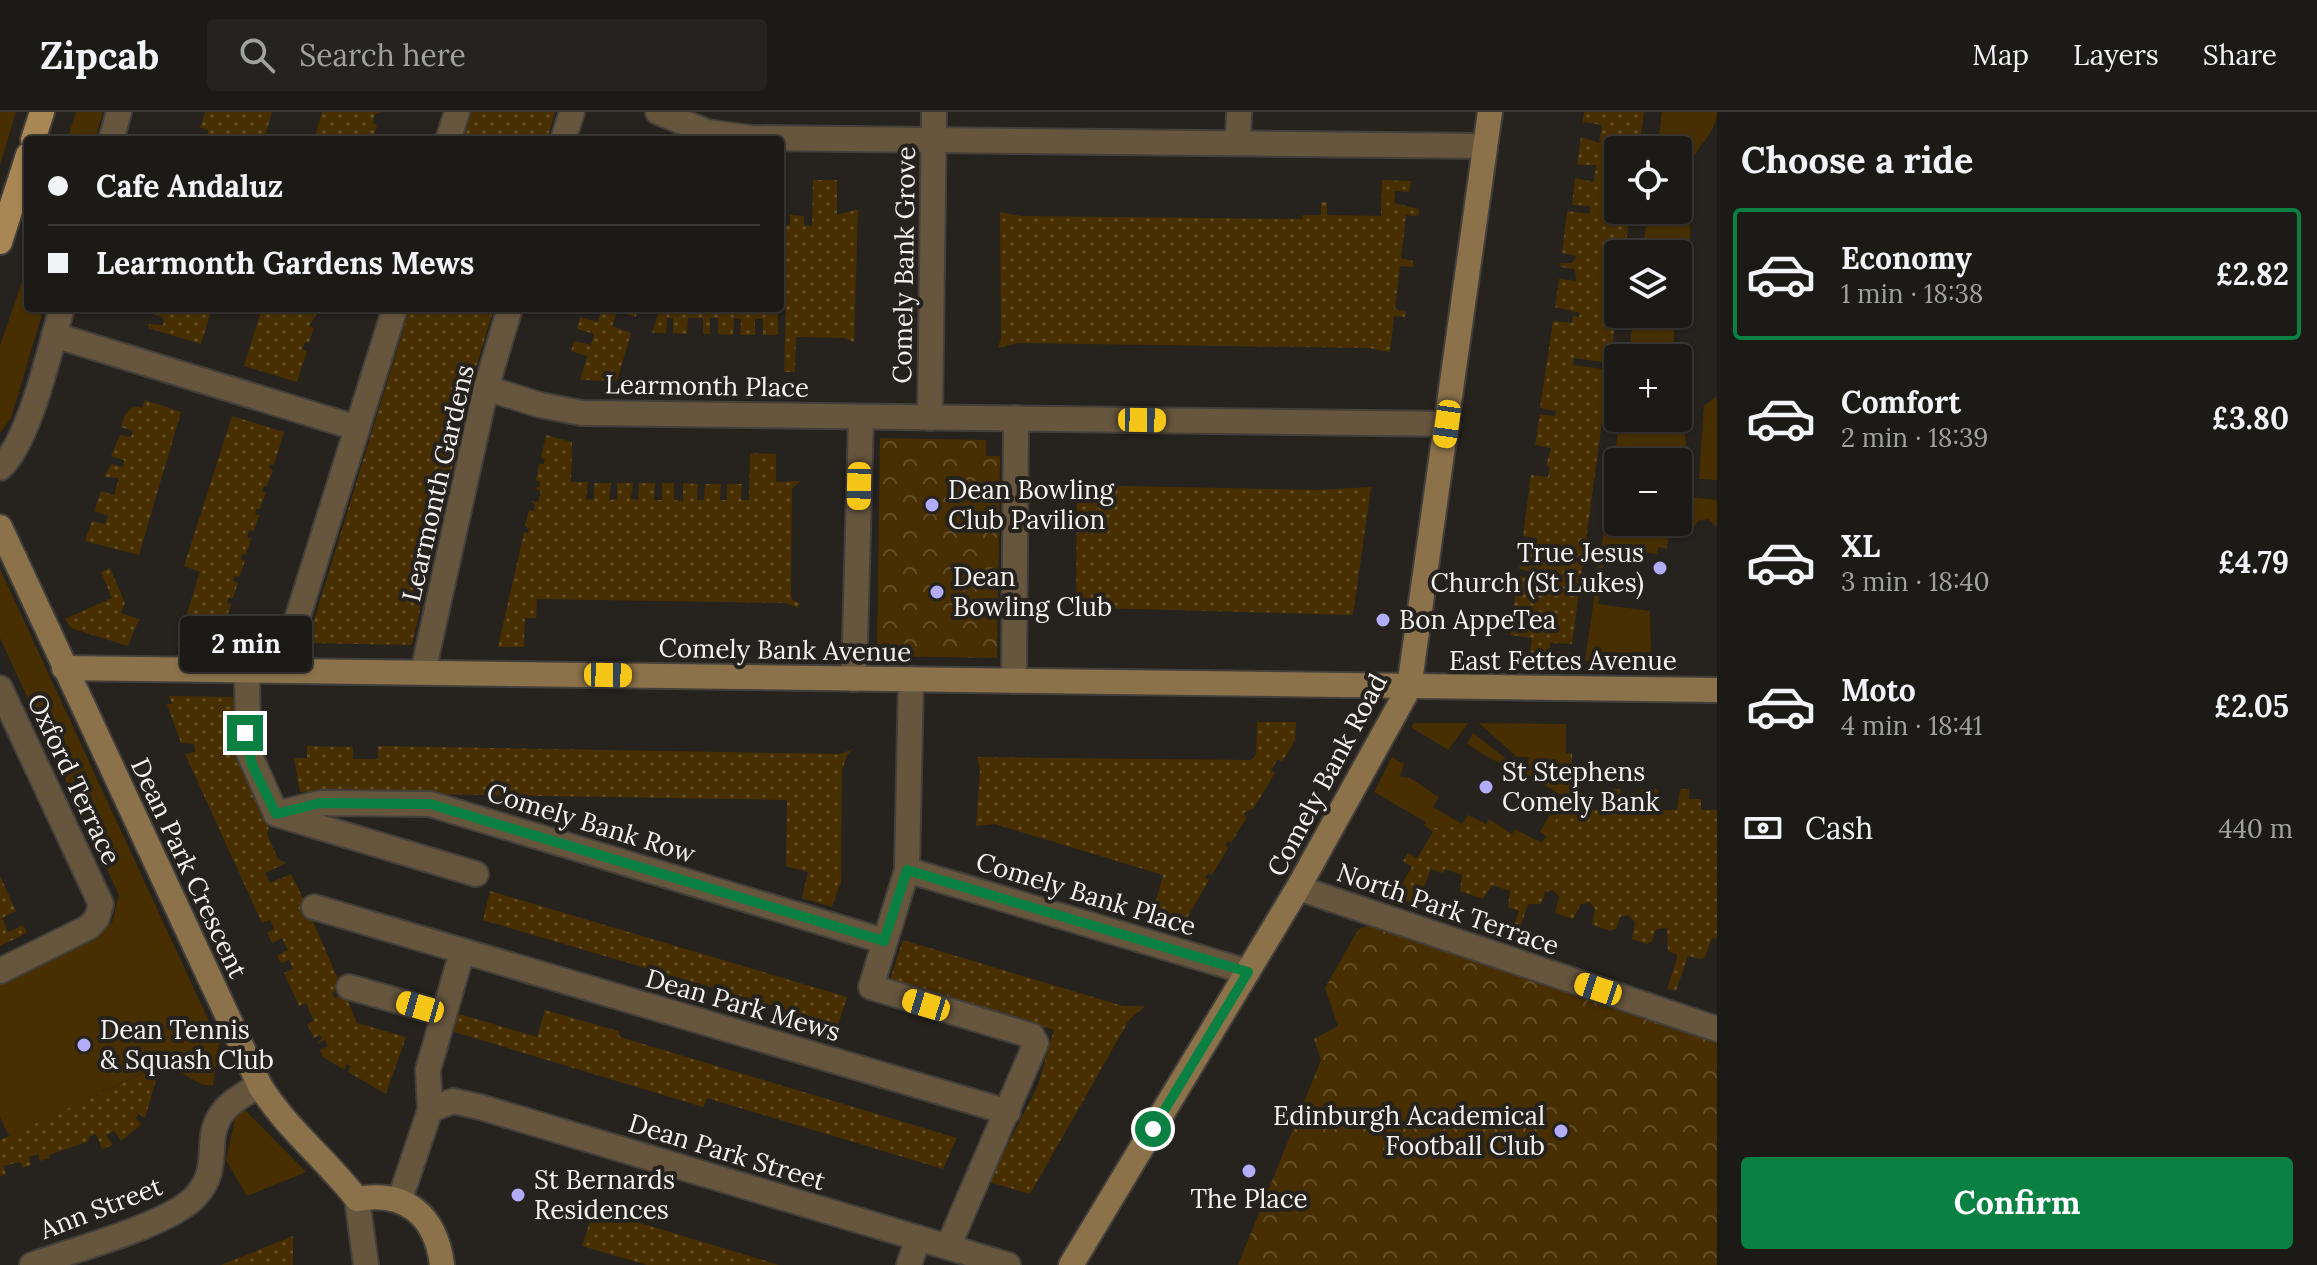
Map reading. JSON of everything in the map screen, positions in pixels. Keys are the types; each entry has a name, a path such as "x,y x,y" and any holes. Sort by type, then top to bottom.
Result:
{"main road":[{"path":"34,136 42,112"},
{"path":"0,242 24,167"}],"street":[{"path":"112,136 119,112"},
{"path":"449,136 457,112"},
{"path":"564,136 572,112"},
{"path":"658,112 723,135 753,136"},
{"name":"Comely Bank Grove","path":"930,418 934,112"},
{"path":"1238,142 1239,112"},
{"name":"Comely Bank Road","path":"1071,1265 1298,888 1409,688 1490,112"},
{"path":"784,137 934,142 976,139 1485,146"},
{"path":"0,468 16,447 61,312"},
{"path":"281,670 394,312"},
{"name":"Learmonth Gardens","path":"423,672 486,388 509,312"},
{"path":"54,335 357,428"},
{"name":"Learmonth Place","path":"486,388 540,405 582,413 1447,424"},
{"path":"854,679 861,417"},
{"path":"1014,681 1016,418"},
{"name":"Dean Park Crescent","path":"0,527 260,1086 276,1112 328,1161 357,1199"},
{"name":"Comely Bank Avenue","path":"64,668 1409,688"},
{"path":"247,670 248,751 276,814 476,874"},
{"path":"911,679 907,870 871,987 1036,1040 1027,1071 948,1247"},
{"name":"Oxford Terrace","path":"0,688 98,895 100,910 89,927 0,971"},
{"name":"East Fettes Avenue","path":"1409,688 1717,690"},
{"name":"Comely Bank Row","path":"276,814 320,803 430,804 884,941"},
{"name":"Comely Bank Place","path":"907,870 1248,972"},
{"name":"North Park Terrace","path":"1298,888 1717,1029"},
{"name":"Dean Park Mews","path":"314,907 1008,1112"},
{"path":"400,1199 430,1110 427,1076 462,952"},
{"path":"349,987 444,1014"},
{"name":"Ann Street","path":"32,1265 157,1220 189,1202 205,1181 215,1128 226,1104 260,1086"},
{"name":"Dean Park Street","path":"430,1110 444,1102 480,1107 1008,1265"},
{"path":"366,1265 357,1199 384,1195 400,1199 430,1227 442,1265"},
{"path":"909,1265 918,1238"}],"green space":[{"path":"0,112 16,112 0,165"},
{"path":"76,112 103,112 96,136 68,136"},
{"path":"205,112 272,112 265,136 207,136 208,130 200,128"},
{"path":"322,112 381,112 375,114 373,123 377,125 374,136 315,136"},
{"path":"471,112 555,112 548,136 464,136"},
{"path":"1584,112 1644,112 1641,136 1604,136 1604,224 1628,224 1627,240 1604,240 1604,328 1615,328 1613,344 1604,344 1604,362 1574,358 1573,365 1604,369 1604,407 1572,644 1550,643 1550,651 1571,653 1565,662 1507,661 1508,651 1530,653 1532,638 1510,635 1518,576 1534,578 1535,572 1519,569 1521,556 1529,557 1530,552 1521,551 1522,540 1537,542 1537,538 1523,536 1531,475 1548,477 1550,467 1546,466 1551,448 1535,445 1540,414 1555,416 1556,411 1540,408 1553,321 1572,323 1573,316 1579,317 1580,313 1555,307 1559,279 1576,281 1575,269 1560,267 1561,263 1572,263 1577,256 1562,253 1567,211 1590,214 1590,206 1572,205 1575,178 1594,182 1596,165 1577,165 1581,137 1599,143 1602,125 1585,122 1582,125"},
{"path":"1662,112 1717,112 1713,127 1692,160 1692,136 1659,136"},
{"path":"813,180 837,180 837,215 858,209 854,342 844,338 796,337 795,372 784,372 784,225 790,225 790,215 804,216 804,225 812,226"},
{"path":"1382,180 1411,181 1409,192 1395,191 1394,203 1419,209 1418,216 1406,215 1401,258 1413,261 1413,267 1400,266 1395,309 1406,311 1405,317 1394,316 1390,352 1368,348 1018,343 998,348 1001,338 1000,212 1021,216 1302,219 1303,215 1321,215 1321,202 1327,202 1327,215 1381,216"},
{"path":"1646,224 1690,224 1690,240 1644,240"},
{"path":"24,276 24,312 43,312 11,418 0,433 0,346"},
{"path":"211,312 201,344 148,328 149,324 163,325 164,319 153,313"},
{"path":"261,312 318,312 309,326 314,328 309,343 305,342 302,350 307,351 297,382 244,366"},
{"path":"409,312 493,312 471,384 412,645 307,643"},
{"path":"601,312 617,312 612,326 631,333 617,381 580,380 587,356 571,351 574,341 591,345 594,334 577,329 580,317 598,322"},
{"path":"620,312 637,312 636,317"},
{"path":"659,312 778,312 778,335 763,335 763,319 755,319 755,335 740,335 741,319 734,318 733,335 718,334 718,318 710,318 710,334 703,334 703,318 688,318 687,334 673,333 673,318 667,318 666,333 652,333"},
{"path":"1632,328 1674,328 1674,344 1630,344"},
{"path":"1717,396 1717,480 1699,479 1704,406"},
{"path":"145,400 181,412 139,555 85,541 92,521 105,524 108,516 94,511 101,491 114,495 119,478 104,477 111,464 123,467 124,460 111,456 120,435 131,437 133,431 121,427 125,414 134,406 142,408"},
{"path":"232,416 284,432 274,465 270,464 269,468 273,470 262,491 266,492 260,509 256,509 255,514 259,515 254,531 249,530 247,537 251,538 246,555 242,554 241,559 245,561 239,577 235,576 233,581 238,583 233,598 228,598 227,603 231,604 218,646 177,645 200,572 184,566"},
{"path":"1618,432 1683,432 1686,448 1616,448"},
{"path":"546,435 572,442 571,482 588,482 586,500 594,499 594,483 611,483 609,500 617,499 617,483 633,483 631,499 638,500 639,483 655,483 654,500 662,500 662,483 674,483 674,500 683,501 683,483 698,484 697,500 704,500 705,484 721,484 720,500 727,500 727,484 742,484 741,500 749,500 750,453 776,454 776,482 800,481 792,489 791,591 792,600 800,603 798,608 785,603 537,599 536,618 525,618 524,647 498,647 524,532 528,533 529,529 525,526 529,510 534,511 535,505 531,501 538,502 541,491 534,488 539,487 540,482 536,480 539,464 544,464 545,459 541,458"},
{"path":"880,438 986,440 986,456 1000,456 997,658 877,656"},
{"path":"1077,485 1315,490 1371,487 1353,615 1096,608 1079,615 1076,613"},
{"path":"1692,497 1717,500 1717,527 1708,519 1698,521 1692,530"},
{"path":"1604,529 1604,536 1669,536 1667,549 1658,547 1657,554 1606,548 1598,604 1650,611 1651,661 1585,661"},
{"path":"110,568 125,603 121,613 139,619 128,646 71,628 65,619 112,598 101,572"},
{"path":"0,569 219,1043 213,1086 201,1084 164,1063 9,1136 0,1117 0,978 112,923 119,895 0,638"},
{"path":"169,696 235,697 232,746 269,829 267,834 278,859 286,863 265,873 270,883 291,874 342,988 332,993 335,998 345,994 357,1023 406,1037 386,1094 348,1072 351,1066 347,1064 344,1070 323,1057 320,1050 328,1046 325,1040 316,1044 322,1038 320,1035 314,1038 307,1024 314,1021 306,1003 299,1006 284,973 293,969 289,960 281,963 277,955 288,950 282,938 272,943 267,933 274,929 270,920 262,923 185,754 195,752 194,744 181,743 167,704 172,704"},
{"path":"1257,722 1296,722 1295,740 1282,762 1278,759 1271,770 1275,773 1254,808 1244,813 1246,819 1231,843 1228,841 1225,845 1228,848 1212,875 1208,873 1205,877 1209,880 1183,925 1156,916 1153,912 1163,875 995,824 976,826 980,771 977,757 1251,760 1256,755"},
{"path":"1414,723 1468,723 1448,750 1411,727"},
{"path":"1479,723 1566,724 1566,797 1544,847 1483,825 1436,828 1374,792 1392,757 1404,764 1400,777 1410,778 1439,797 1433,807 1462,824 1468,815 1486,824 1489,819 1512,834 1515,829 1542,843 1546,836 1540,832 1561,795 1526,774 1529,757 1517,757"},
{"path":"1473,733 1513,764 1493,760 1467,744"},
{"path":"307,746 353,747 353,759 378,759 378,746 840,754 853,749 847,755 842,770 841,882 832,907 802,898 808,872 786,866 787,800 300,792 294,758 307,758"},
{"path":"1566,753 1572,753 1572,788 1581,788 1584,810 1600,810 1603,788 1620,789 1623,810 1638,810 1641,789 1658,789 1661,810 1677,810 1680,789 1689,789 1689,799 1701,799 1701,810 1717,810 1717,939 1712,938 1705,957 1688,956 1676,991 1667,989 1678,955 1668,951 1667,928 1656,929 1652,941 1647,944 1632,939 1635,922 1628,915 1620,917 1616,929 1611,931 1592,925 1595,909 1590,902 1581,904 1573,919 1555,913 1559,897 1553,890 1545,892 1541,904 1528,904 1517,937 1511,935 1519,911 1508,907 1510,891 1492,885 1483,899 1460,891 1462,875 1445,869 1443,873 1431,869 1417,904 1393,899 1412,867 1403,861 1408,853 1417,858 1433,832 1424,825 1426,822 1436,828 1484,825 1544,846 1566,797"},
{"path":"0,876 16,911 2,918 8,932 23,925 27,933 0,946"},
{"path":"490,891 847,997 838,1025 483,920"},
{"path":"1366,926 1395,932 1717,1041 1717,1265 1238,1265 1321,1060 1314,1039 1338,1026 1325,988 1358,930"},
{"path":"903,940 1123,1006 1145,1006 1129,1020 1030,1194 989,1182 1038,1085 1054,1030 890,980"},
{"path":"545,1010 618,1031 620,1037 957,1138 943,1169 707,1098 703,1107 451,1031 456,1013 537,1037"},
{"path":"150,1070 156,1080 145,1118 139,1114 135,1118 142,1124 121,1141 114,1131 106,1135 113,1145 102,1149 96,1134 88,1137 89,1141 49,1155 50,1158 40,1161 38,1154 29,1157 31,1165 23,1168 20,1162 3,1166 6,1174 0,1176 0,1140"},
{"path":"244,1110 306,1172 247,1196 226,1160 236,1114"},
{"path":"594,1209 779,1265 647,1265 582,1246"},
{"path":"293,1236 293,1265 221,1265"}],"place":[{"name":"Dean Bowling Club Pavilion","path":"932,505"},
{"name":"True Jesus Church (St Lukes)","path":"1660,568"},
{"name":"Dean Bowling Club","path":"937,592"},
{"name":"Bon AppeTea","path":"1383,620"},
{"name":"St Stephens Comely Bank","path":"1486,787"},
{"name":"Dean Tennis & Squash Club","path":"84,1045"},
{"name":"Edinburgh Academical Football Club","path":"1561,1131"},
{"name":"The Place","path":"1249,1171"},
{"name":"St Bernards Residences","path":"518,1195"}],"route":[{"path":"245,733 252,765 276,814 320,803 430,804 884,941 907,870 1248,972 1153,1129"}]}
